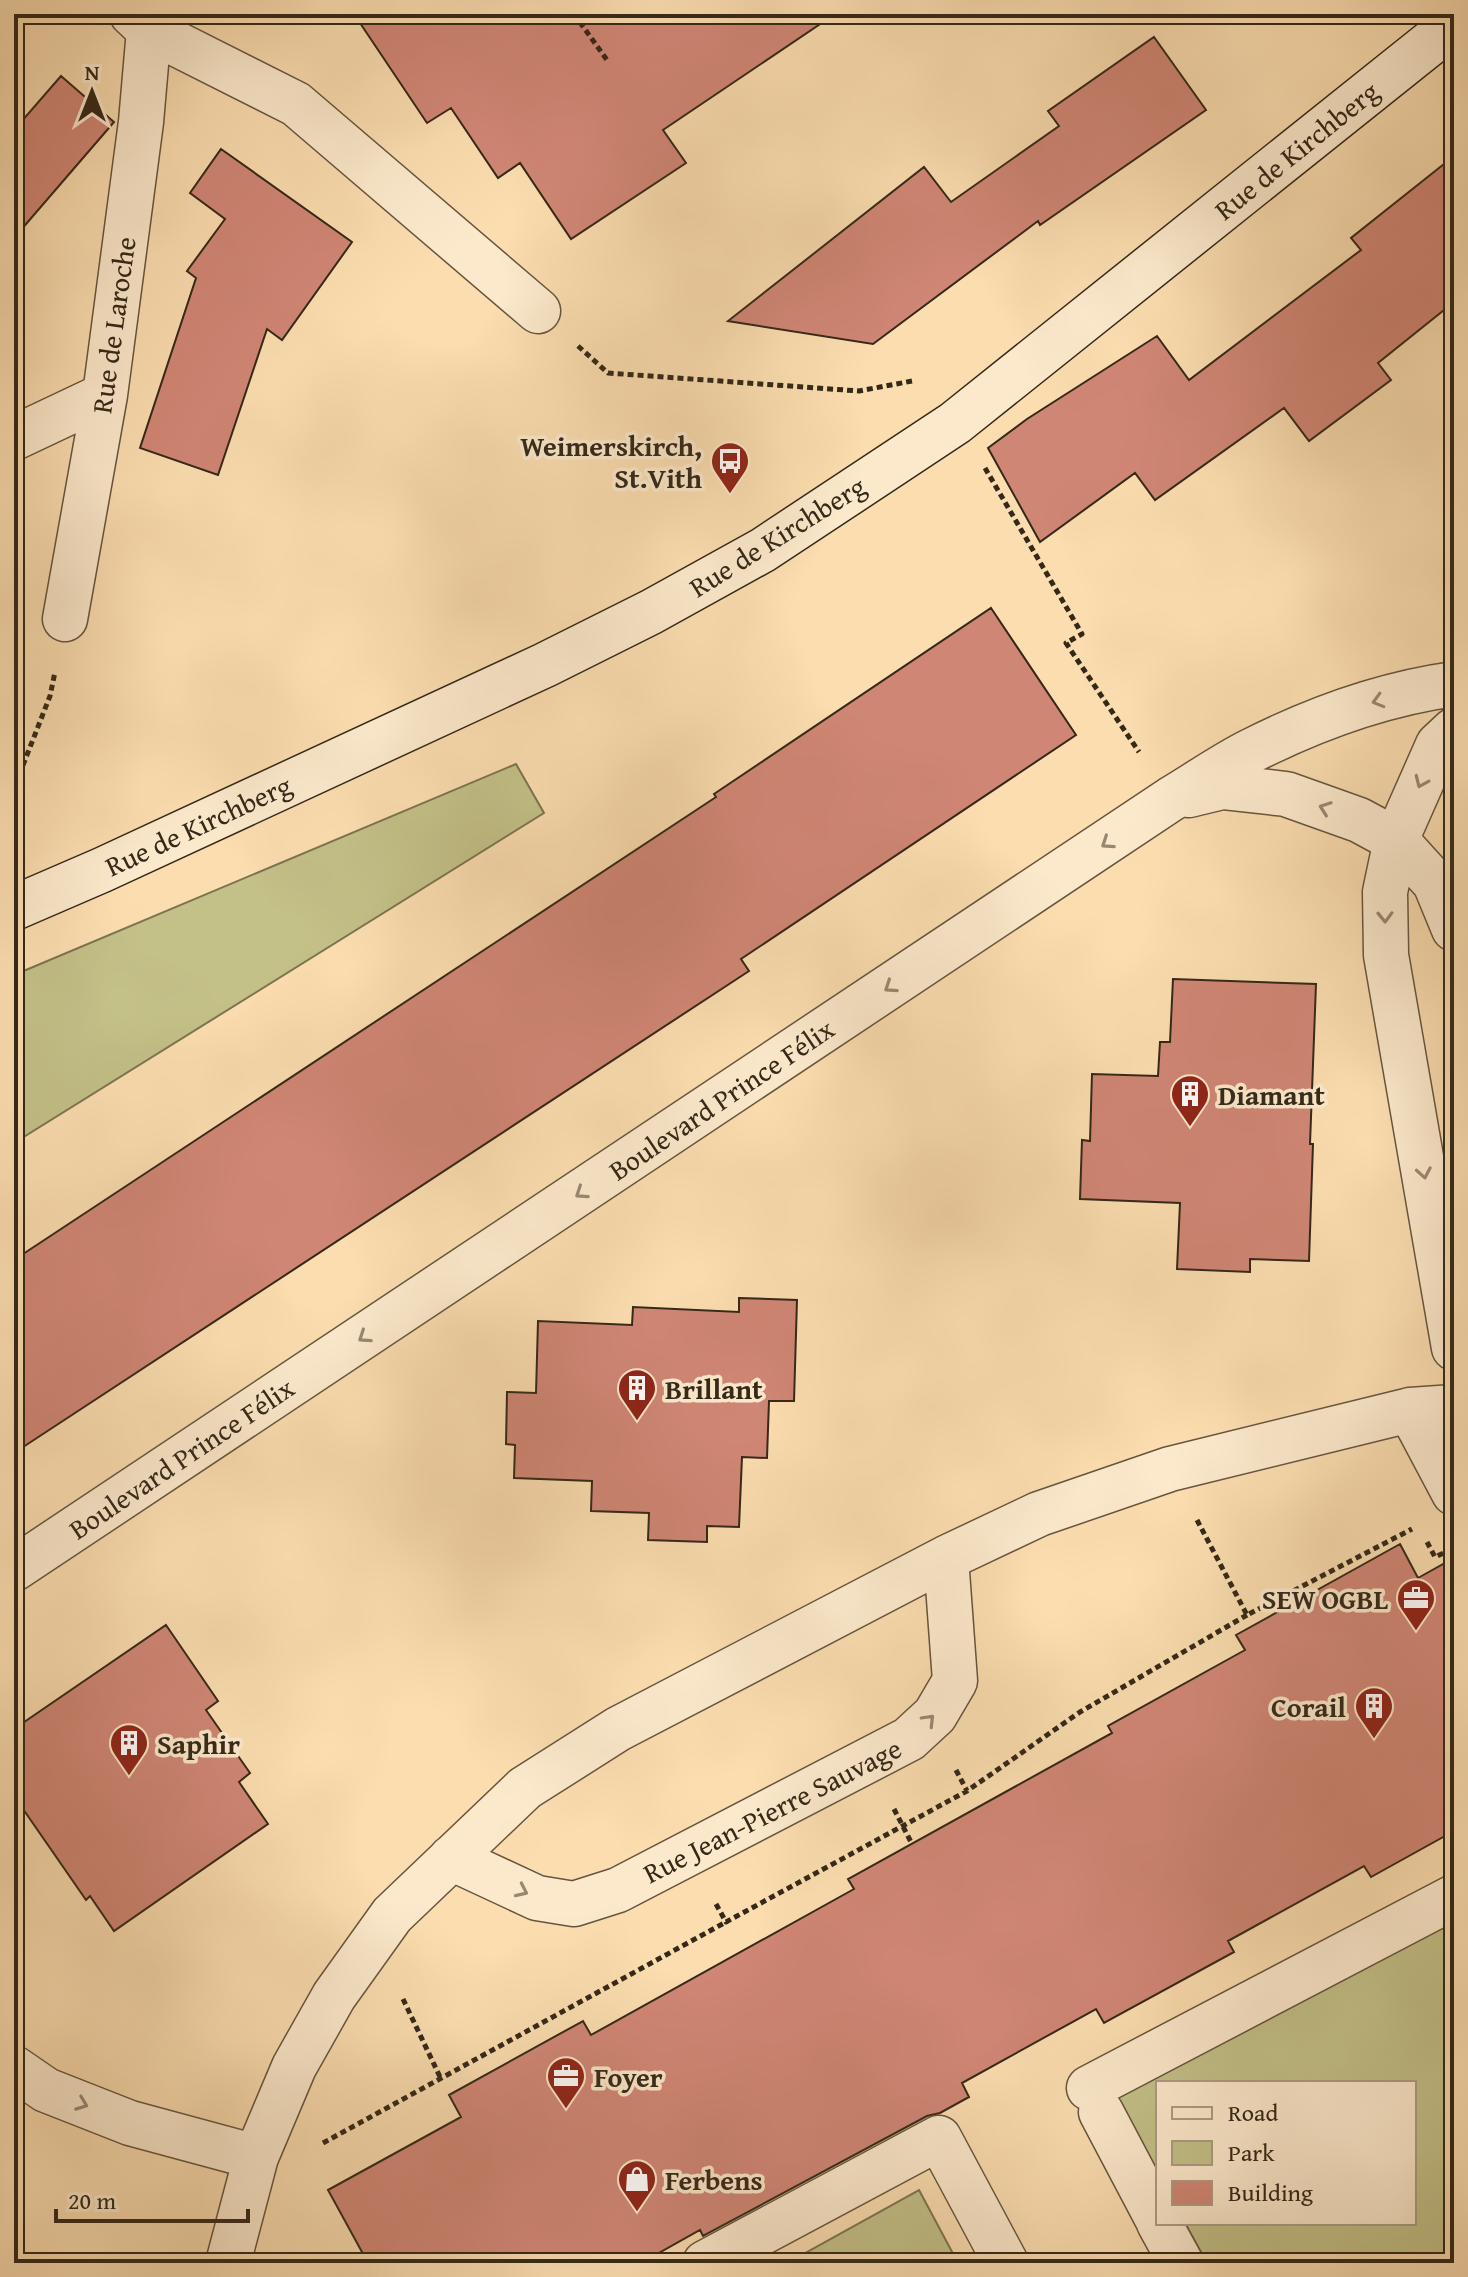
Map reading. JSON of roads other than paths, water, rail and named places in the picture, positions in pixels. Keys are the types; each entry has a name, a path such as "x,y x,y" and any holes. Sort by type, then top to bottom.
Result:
{"street":[{"name":"Rue de Laroche","path":"65,619 105,395 141,122 143,19 296,104 538,311"},
{"name":"Rue de Kirchberg","path":"14,908 545,665 651,612 763,550 955,423 1454,24"},
{"path":"14,438 105,395"},
{"name":"Boulevard Prince Félix","path":"14,1569 1171,799 1250,752 1333,714 1422,689 1454,684"},
{"path":"1454,730 1438,745 1396,840 1385,892 1386,955 1454,1348"},
{"path":"1171,799 1222,787 1286,794 1359,820 1396,840 1435,883 1454,929"},
{"path":"228,2263 256,2157 294,2067 334,1996 392,1915 525,1788 618,1729 946,1558 1039,1514 1170,1469 1410,1410 1454,1407"},
{"path":"1410,1410 1454,1493"},
{"name":"Rue Jean-Pierre Sauvage","path":"451,1858 537,1898 574,1904 618,1890 909,1739 935,1715 955,1681 946,1558"},
{"path":"1156,2216 1095,2100 1454,1897"},
{"path":"14,2068 46,2090 130,2123 256,2157"},
{"path":"705,2263 939,2138 1006,2263"},
{"path":"1161,2225 1181,2263"}],"place":[{"name":"Weimerskirch, St.Vith","path":"730,495"},
{"name":"Diamant","path":"1190,1128"},
{"name":"Brillant","path":"637,1422"},
{"name":"SEW OGBL","path":"1416,1632"},
{"name":"Corail","path":"1374,1740"},
{"name":"Saphir","path":"129,1777"},
{"name":"Foyer","path":"566,2110"},
{"name":"Ferbens","path":"637,2213"}]}
